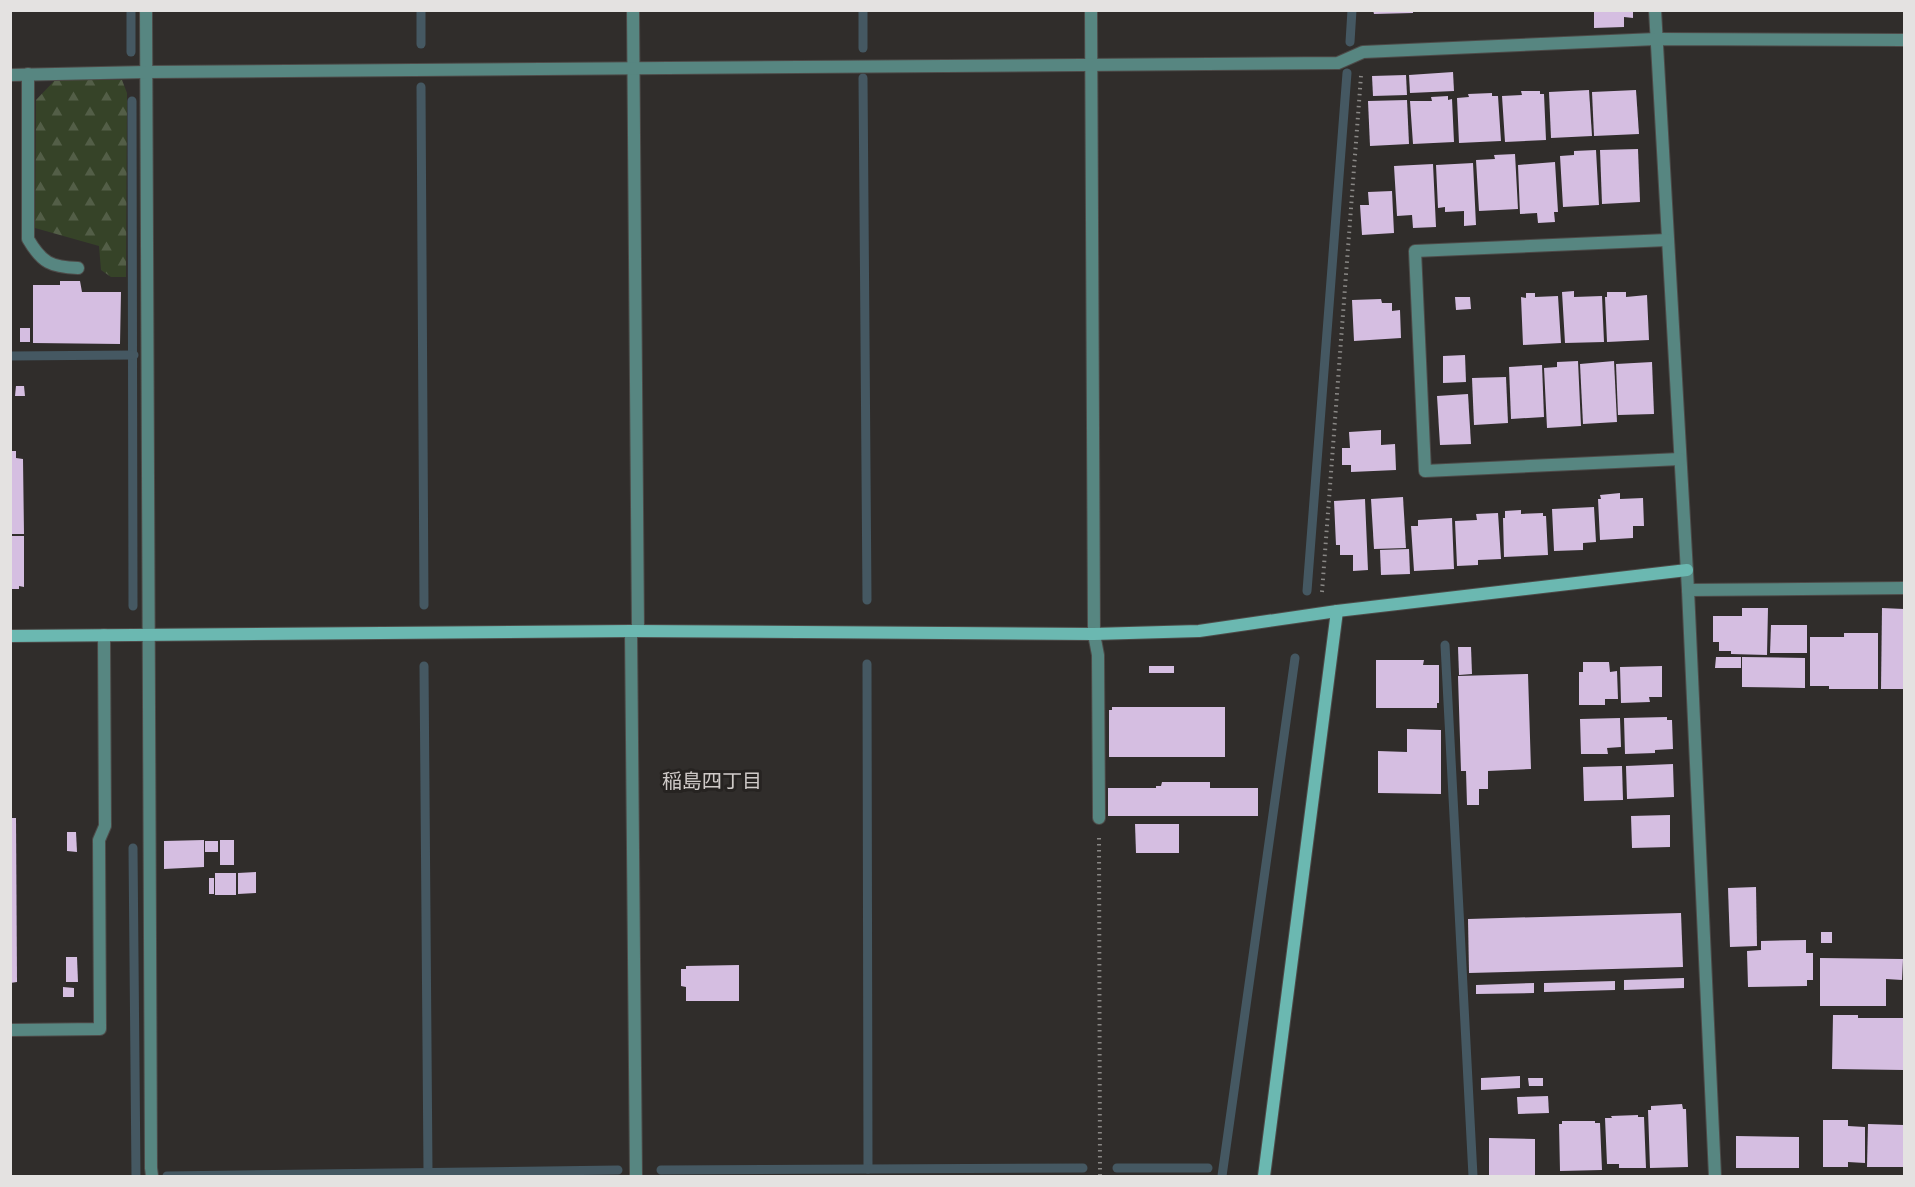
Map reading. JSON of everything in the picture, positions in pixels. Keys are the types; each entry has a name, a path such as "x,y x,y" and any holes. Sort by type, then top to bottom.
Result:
{"street":[{"path":"146,10 152,1176"},
{"path":"633,10 636,1176"},
{"path":"1091,10 1094,634 1098,655 1099,818"},
{"path":"1655,10 1687,570 1715,1176"},
{"path":"10,75 1338,63 1363,52 1656,39 1905,40"},
{"path":"28,75 28,239 38,255 57,268 78,268"},
{"path":"1667,240 1415,251 1425,471 1680,459"},
{"path":"10,636 634,631 1094,634 1200,631 1338,611 1687,570"},
{"path":"1688,590 1905,588"},
{"path":"1264,1176 1338,611"},
{"path":"10,1030 100,1029 99,840 105,826 104,635"}],"path":[{"path":"1321,614 1363,52"},
{"path":"1099,818 1100,1176"}],"green space":[{"path":"55,80 122,80 127,93 126,277 111,277 101,270 99,246 35,228 36,100"}],"building":[{"path":"1373,10 1413,10 1413,13 1374,14"},
{"path":"1594,10 1633,10 1633,18 1624,17 1624,27 1594,28"},
{"path":"1453,72 1454,91 1410,93 1409,75"},
{"path":"1406,75 1407,95 1373,96 1372,76"},
{"path":"1589,90 1592,136 1551,138 1549,92"},
{"path":"1636,90 1639,134 1594,136 1592,92"},
{"path":"1521,91 1540,91 1540,94 1544,94 1546,140 1505,142 1502,96 1522,95"},
{"path":"1492,93 1492,96 1498,96 1501,141 1459,143 1457,98 1469,97 1468,94"},
{"path":"1448,96 1448,100 1452,99 1454,142 1413,144 1410,101 1432,101 1431,97"},
{"path":"1407,100 1409,144 1370,146 1368,101"},
{"path":"1638,149 1640,202 1602,204 1600,150"},
{"path":"1596,150 1599,205 1563,207 1560,156 1574,155 1574,151"},
{"path":"1515,154 1518,209 1479,211 1476,160 1495,159 1494,155"},
{"path":"1555,162 1558,212 1554,212 1555,222 1538,223 1537,213 1520,214 1518,165"},
{"path":"1473,163 1476,225 1464,226 1464,211 1445,212 1445,207 1438,208 1436,165"},
{"path":"1433,164 1436,227 1413,228 1412,215 1397,216 1394,166"},
{"path":"1392,191 1394,233 1362,235 1360,205 1369,205 1368,192"},
{"path":"60,281 80,281 82,292 121,292 120,344 33,343 33,285 60,285"},
{"path":"1574,291 1574,297 1602,296 1604,342 1565,343 1562,292"},
{"path":"1607,292 1626,292 1626,297 1647,295 1649,340 1607,342 1605,297 1607,297"},
{"path":"1526,293 1535,293 1535,297 1558,296 1561,343 1523,345 1521,297 1526,298"},
{"path":"1455,297 1470,297 1471,309 1456,310"},
{"path":"1381,299 1382,303 1392,303 1392,311 1400,310 1401,338 1354,341 1352,300"},
{"path":"20,328 30,328 30,342 20,342"},
{"path":"1465,355 1466,382 1443,383 1443,356"},
{"path":"1578,361 1581,426 1547,428 1544,368 1557,367 1557,362"},
{"path":"1614,361 1617,422 1583,424 1580,364"},
{"path":"1652,362 1654,414 1618,415 1616,364"},
{"path":"1542,365 1544,417 1511,419 1509,367"},
{"path":"1506,377 1508,423 1474,425 1472,378"},
{"path":"16,386 24,386 25,396 15,396"},
{"path":"1468,394 1471,444 1440,445 1437,396"},
{"path":"1381,430 1381,445 1395,444 1396,470 1351,472 1351,465 1342,465 1342,448 1350,448 1349,432"},
{"path":"10,451 16,451 16,458 23,459 24,534 10,534"},
{"path":"1620,493 1620,499 1643,498 1644,526 1633,526 1633,538 1600,540 1598,499 1601,499 1600,495"},
{"path":"1403,497 1406,548 1374,549 1371,499"},
{"path":"1365,499 1368,570 1353,571 1353,555 1340,555 1340,545 1336,545 1334,501"},
{"path":"1594,507 1596,542 1583,543 1583,550 1554,551 1552,509"},
{"path":"1521,510 1521,514 1543,513 1543,516 1546,516 1548,555 1504,557 1503,518 1505,518 1505,511"},
{"path":"1498,513 1501,559 1478,560 1478,565 1457,566 1455,521 1477,520 1476,514"},
{"path":"1452,518 1454,569 1414,571 1411,526 1418,526 1418,520"},
{"path":"10,536 24,536 24,587 19,586 19,589 10,589"},
{"path":"1409,549 1410,574 1381,575 1380,550"},
{"path":"1742,608 1768,608 1767,655 1731,654 1731,651 1719,651 1719,642 1713,642 1713,616 1742,616"},
{"path":"1882,608 1904,609 1904,689 1881,689"},
{"path":"1771,625 1807,625 1807,653 1770,653"},
{"path":"1844,633 1878,633 1878,689 1829,689 1829,686 1810,686 1810,637 1844,637"},
{"path":"1458,647 1471,647 1472,674 1459,675"},
{"path":"1716,657 1741,657 1741,668 1715,668"},
{"path":"1742,657 1805,658 1805,688 1742,687"},
{"path":"1376,660 1424,660 1423,665 1439,665 1437,708 1376,708"},
{"path":"1583,662 1609,662 1610,672 1617,671 1618,699 1605,699 1605,705 1579,705 1579,672 1583,672"},
{"path":"1149,666 1174,666 1174,673 1149,673"},
{"path":"1662,666 1662,697 1649,697 1650,702 1621,703 1620,667"},
{"path":"1528,674 1531,769 1488,771 1488,789 1479,789 1479,805 1467,805 1466,771 1461,771 1458,676"},
{"path":"1112,707 1225,707 1225,757 1109,757 1109,710 1112,710"},
{"path":"1667,717 1667,720 1672,720 1673,749 1655,750 1655,753 1625,754 1624,718"},
{"path":"1620,718 1621,747 1607,748 1608,754 1581,754 1580,719"},
{"path":"1407,729 1441,730 1441,794 1378,793 1378,751 1407,752"},
{"path":"1673,764 1674,797 1627,799 1626,766"},
{"path":"1622,766 1623,800 1584,801 1583,767"},
{"path":"1162,782 1210,782 1210,788 1258,788 1258,816 1108,816 1108,788 1156,788 1156,786 1161,786"},
{"path":"1670,815 1670,847 1632,848 1631,816"},
{"path":"10,818 16,818 17,982 10,983"},
{"path":"1135,824 1179,824 1179,853 1136,853"},
{"path":"67,832 76,832 77,852 67,851"},
{"path":"204,840 204,867 164,869 164,841"},
{"path":"220,840 234,840 234,865 220,865"},
{"path":"205,841 218,841 218,852 205,852"},
{"path":"256,872 256,893 238,894 238,873"},
{"path":"215,873 236,873 236,895 215,895"},
{"path":"209,878 214,878 214,894 209,894"},
{"path":"1756,887 1757,946 1730,947 1728,888"},
{"path":"1681,913 1683,967 1469,973 1468,919"},
{"path":"1821,932 1832,932 1832,943 1821,943"},
{"path":"1806,940 1806,953 1813,953 1813,980 1807,980 1807,986 1748,987 1747,951 1761,950 1761,941"},
{"path":"66,957 77,957 78,982 66,982"},
{"path":"1820,958 1903,959 1902,980 1886,979 1886,1006 1820,1006"},
{"path":"739,965 739,1001 686,1001 686,987 681,986 681,969 686,969 686,966"},
{"path":"1684,978 1684,988 1624,990 1624,980"},
{"path":"1615,981 1615,990 1544,992 1544,983"},
{"path":"1534,983 1534,993 1476,994 1476,985"},
{"path":"63,987 74,988 74,997 63,997"},
{"path":"1833,1015 1858,1015 1858,1018 1904,1018 1904,1070 1832,1069"},
{"path":"1520,1076 1520,1088 1481,1090 1481,1078"},
{"path":"1528,1078 1543,1078 1543,1086 1529,1086"},
{"path":"1548,1096 1549,1113 1518,1114 1517,1097"},
{"path":"1682,1104 1683,1109 1686,1109 1688,1167 1650,1168 1648,1110 1651,1110 1651,1106"},
{"path":"1638,1115 1638,1117 1644,1117 1646,1168 1619,1168 1619,1164 1607,1164 1605,1118"},
{"path":"1823,1120 1848,1120 1848,1126 1865,1127 1865,1163 1848,1162 1848,1167 1823,1167"},
{"path":"1562,1121 1600,1123 1602,1170 1560,1171 1559,1124 1562,1124"},
{"path":"1868,1124 1904,1125 1904,1167 1867,1167"},
{"path":"1736,1136 1799,1137 1799,1168 1736,1168"},
{"path":"1489,1138 1535,1139 1535,1176 1489,1176"}],"waterway":[{"path":"131,10 131,52"},
{"path":"421,10 421,44"},
{"path":"863,10 863,48"},
{"path":"1350,42 1352,10"},
{"path":"1307,591 1347,73"},
{"path":"863,78 867,600"},
{"path":"421,87 424,605"},
{"path":"132,101 133,606"},
{"path":"10,356 134,355"},
{"path":"1445,645 1473,1176"},
{"path":"1222,1176 1295,658"},
{"path":"867,664 868,1169"},
{"path":"424,666 428,1172"},
{"path":"133,848 136,1176"},
{"path":"661,1170 1083,1168"},
{"path":"1117,1168 1208,1168"},
{"path":"167,1176 618,1170"}],"district":[{"name":"稲島四丁目","path":"712,781"}]}
